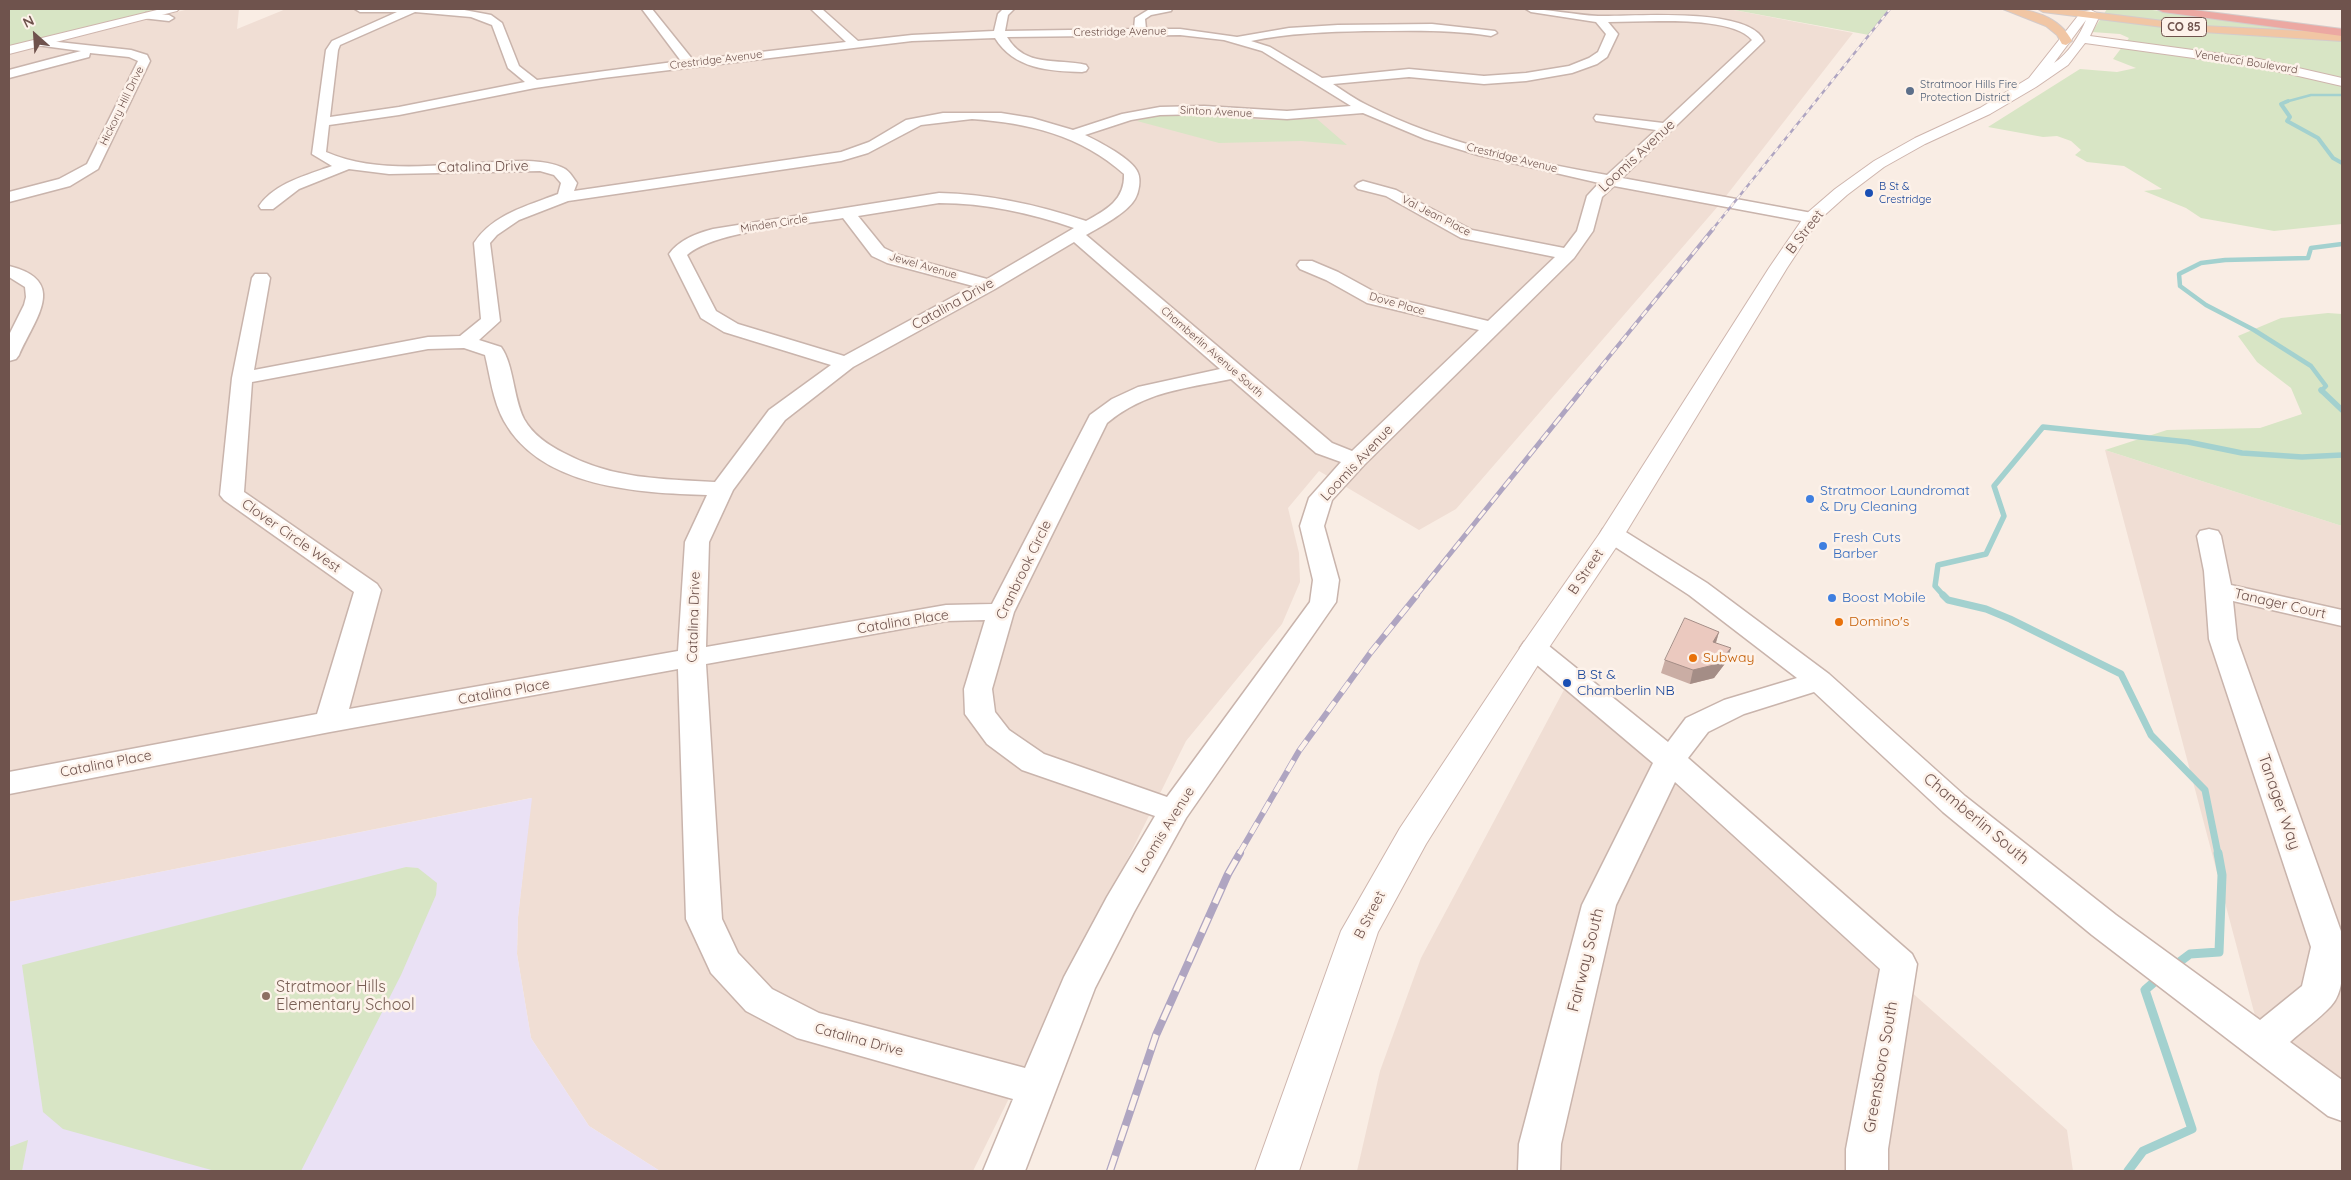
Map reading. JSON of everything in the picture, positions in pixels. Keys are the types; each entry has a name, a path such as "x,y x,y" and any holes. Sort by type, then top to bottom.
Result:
{"highway":[{"path":"2163,9 2339,36"},
{"path":"2196,9 2342,28"}],"main road":[{"path":"2009,9 2053,26 2062,33 2077,40 2097,27 2124,24 2204,29"},
{"name":"CO 85","path":"2043,9 2283,35"},
{"name":"CO 85","path":"2059,9 2204,29 2283,35 2339,36"},
{"path":"9,50 146,16 171,13"},
{"name":"B Street","path":"1277,1171 1360,931 1412,837 1534,648 1612,534 1778,268 1812,218 1841,192 1879,164 1920,141 1986,111 2064,62 2090,14"},
{"name":"B Street","path":"2077,40 2090,14"},
{"name":"Venetucci Boulevard","path":"2077,40 2100,45 2149,48 2259,63 2342,82"}],"street":[{"path":"360,9 467,13 492,18 497,23 514,68 535,84"},
{"path":"647,9 689,63"},
{"path":"816,9 855,44"},
{"path":"1009,9 1003,14 999,34 1008,49 1024,59 1040,65 1082,68"},
{"path":"1140,32 1140,18 1148,13 1167,9"},
{"path":"1319,82 1409,74 1465,80 1503,80 1572,68 1603,54 1612,34 1599,18 1531,9"},
{"path":"322,122 332,50 336,43 411,10"},
{"name":"Loomis Avenue","path":"1004,1171 1077,988 1119,907 1174,811 1323,602 1326,580 1312,526 1321,498 1356,460 1568,254 1585,231 1595,196 1758,41 1756,36 1727,24 1686,18 1599,18"},
{"path":"1239,40 1269,32 1306,29 1425,27 1466,28 1491,33"},
{"name":"Crestridge Avenue","path":"322,122 399,111 535,84 689,63 855,44 935,36 1140,32 1195,33 1239,40 1266,49 1364,109 1406,127 1483,152 1610,181 1812,218"},
{"name":"Hickory Hill Drive","path":"9,197 56,185 86,172 94,166 144,61 143,58 131,54 40,43"},
{"path":"9,74 100,50"},
{"name":"Crestridge Avenue","path":"323,105 333,112 350,115 399,111"},
{"name":"Sinton Avenue","path":"1072,135 1136,114 1158,111 1197,109 1276,115 1314,115 1364,109"},
{"name":"Catalina Drive","path":"322,122 319,154 327,160 347,165 406,169 512,165 543,166 562,173 569,183 565,197 853,154 870,148 904,127 918,121 976,114 1010,117 1072,135 1108,151 1131,173 1132,185 1128,198 1105,217 989,285 846,363 777,415 722,489 697,542 692,659 704,919 724,963 759,1000 810,1027 1009,1080 1036,1090"},
{"path":"1601,118 1668,128"},
{"path":"267,206 278,195 296,185 347,165"},
{"path":"56,185 77,188"},
{"name":"Val Jean Place","path":"1363,186 1391,193 1467,234 1568,254"},
{"path":"465,342 492,321 482,243 491,232 514,217 565,197"},
{"name":"Minden Circle","path":"846,363 731,328 708,314 678,254 691,243 713,234 939,198 962,197 1056,216 1080,230"},
{"name":"Jewel Avenue","path":"846,212 878,252 893,259 989,285"},
{"name":"Chamberlin Avenue South","path":"1080,230 1198,342 1236,372 1324,448 1356,460"},
{"name":"Dove Place","path":"1306,265 1374,298 1493,328"},
{"path":"9,271 26,278 34,285 37,293 35,305 14,332 9,355"},
{"name":"Clover Circle West","path":"261,278 242,378 232,495 368,590 330,722"},
{"path":"242,378 428,343 465,342 494,351 514,420 523,434 547,454 583,470 628,483 722,489"},
{"name":"Cranbrook Circle","path":"1174,811 1033,762 998,737 980,714 978,690 1001,612 1098,420 1119,403 1145,391 1236,372"},
{"name":"Chamberlin South","path":"1612,534 1698,589 1819,681 1954,804 2104,925 2342,1103"},
{"name":"Tanager Way","path":"2209,536 2217,571 2223,639 2329,948 2319,994 2262,1042"},
{"name":"Tanager Court","path":"2218,590 2342,618"},
{"name":"Catalina Place","path":"9,783 330,722 946,613 1001,612"},
{"path":"1534,648 1670,760"},
{"name":"Fairway South","path":"1539,1171 1540,1144 1599,905 1670,760 1697,725 1734,707 1819,681"},
{"name":"Greensboro South","path":"1670,760 1899,964 1867,1149 1868,1171"}],"shaded area":[{"path":"189,9 239,9 237,29 286,9 1729,9 1853,33 1719,205 1456,509 1419,530 1319,471 1288,508 1299,553 1300,582 1282,624 1186,741 973,1171 660,1171 589,1126 531,1038 517,954 518,917 531,798 9,902 9,54"},
{"path":"2105,450 2342,526 2342,1106 2262,1042"},
{"path":"1566,686 2067,1130 2073,1171 1357,1171 1380,1071 1421,958"},
{"name":"Stratmoor Hills Elementary School","path":"532,798 518,917 517,954 531,1038 589,1126 660,1171 9,1171 9,902"}],"green space":[{"path":"9,9 159,9 9,47"},
{"path":"1729,9 1890,9 1869,35"},
{"path":"2107,9 2145,9 2342,36 2342,224 2274,231 2201,218 2186,208 2144,191 2162,189 2124,166 2087,162 2075,155 2081,150 2071,141 2057,136 2043,137 1988,127 2080,69 2117,72 2136,68 2113,59 2129,38 2120,34 2092,32"},
{"path":"1158,114 1207,114 1262,120 1317,119 1347,145 1301,141 1219,143 1137,121"},
{"path":"2328,313 2342,314 2342,526 2105,450 2167,430 2260,428 2302,414 2291,388 2257,362 2238,336 2281,318"},
{"path":"406,867 418,868 437,883 436,895 401,975 301,1171 215,1171 63,1129 43,1112 22,965"},
{"path":"28,1140 22,1171 9,1171 9,1147"}],"building":[{"name":"Subway","path":"1685,618 1719,632 1713,642 1731,648 1718,664 1693,670 1665,660"}],"waterway":[{"path":"2287,102 2311,95 2342,95"},
{"path":"2287,102 2281,104 2290,117 2287,121 2318,138 2333,158 2342,163"},
{"path":"2322,390 2326,386 2311,366 2254,330 2206,305 2180,286 2179,274 2201,263 2225,260 2308,258 2311,248 2342,244"},
{"path":"2322,390 2342,410"},
{"path":"1944,596 1935,586 1938,565 1986,554 2004,516 1994,486 2043,427 2188,442 2242,453 2302,457 2342,455"},
{"path":"1944,596 1948,600 1986,609 2010,619 2121,674 2151,735 2205,790 2218,854"},
{"path":"2174,966 2190,954 2219,952 2222,875 2218,853"},
{"path":"2128,1171 2143,1151 2192,1129 2145,990 2160,977"}],"railway":[{"path":"1712,230 1890,9"},
{"path":"1581,391 1713,229"},
{"path":"1416,596 1582,390"},
{"path":"1239,854 1299,751 1371,652 1417,595"},
{"path":"1110,1171 1156,1035 1228,874 1240,853"}],"place":[{"name":"Stratmoor Hills Fire Protection District","path":"1910,91"},
{"name":"B St & Crestridge","path":"1869,193"},
{"name":"Stratmoor Laundromat & Dry Cleaning","path":"1810,499"},
{"name":"Fresh Cuts Barber","path":"1823,546"},
{"name":"Boost Mobile","path":"1832,598"},
{"name":"Domino's","path":"1839,622"},
{"name":"Subway","path":"1693,658"},
{"name":"B St & Chamberlin NB","path":"1567,683"},
{"name":"Stratmoor Hills Elementary School","path":"266,996"}]}
